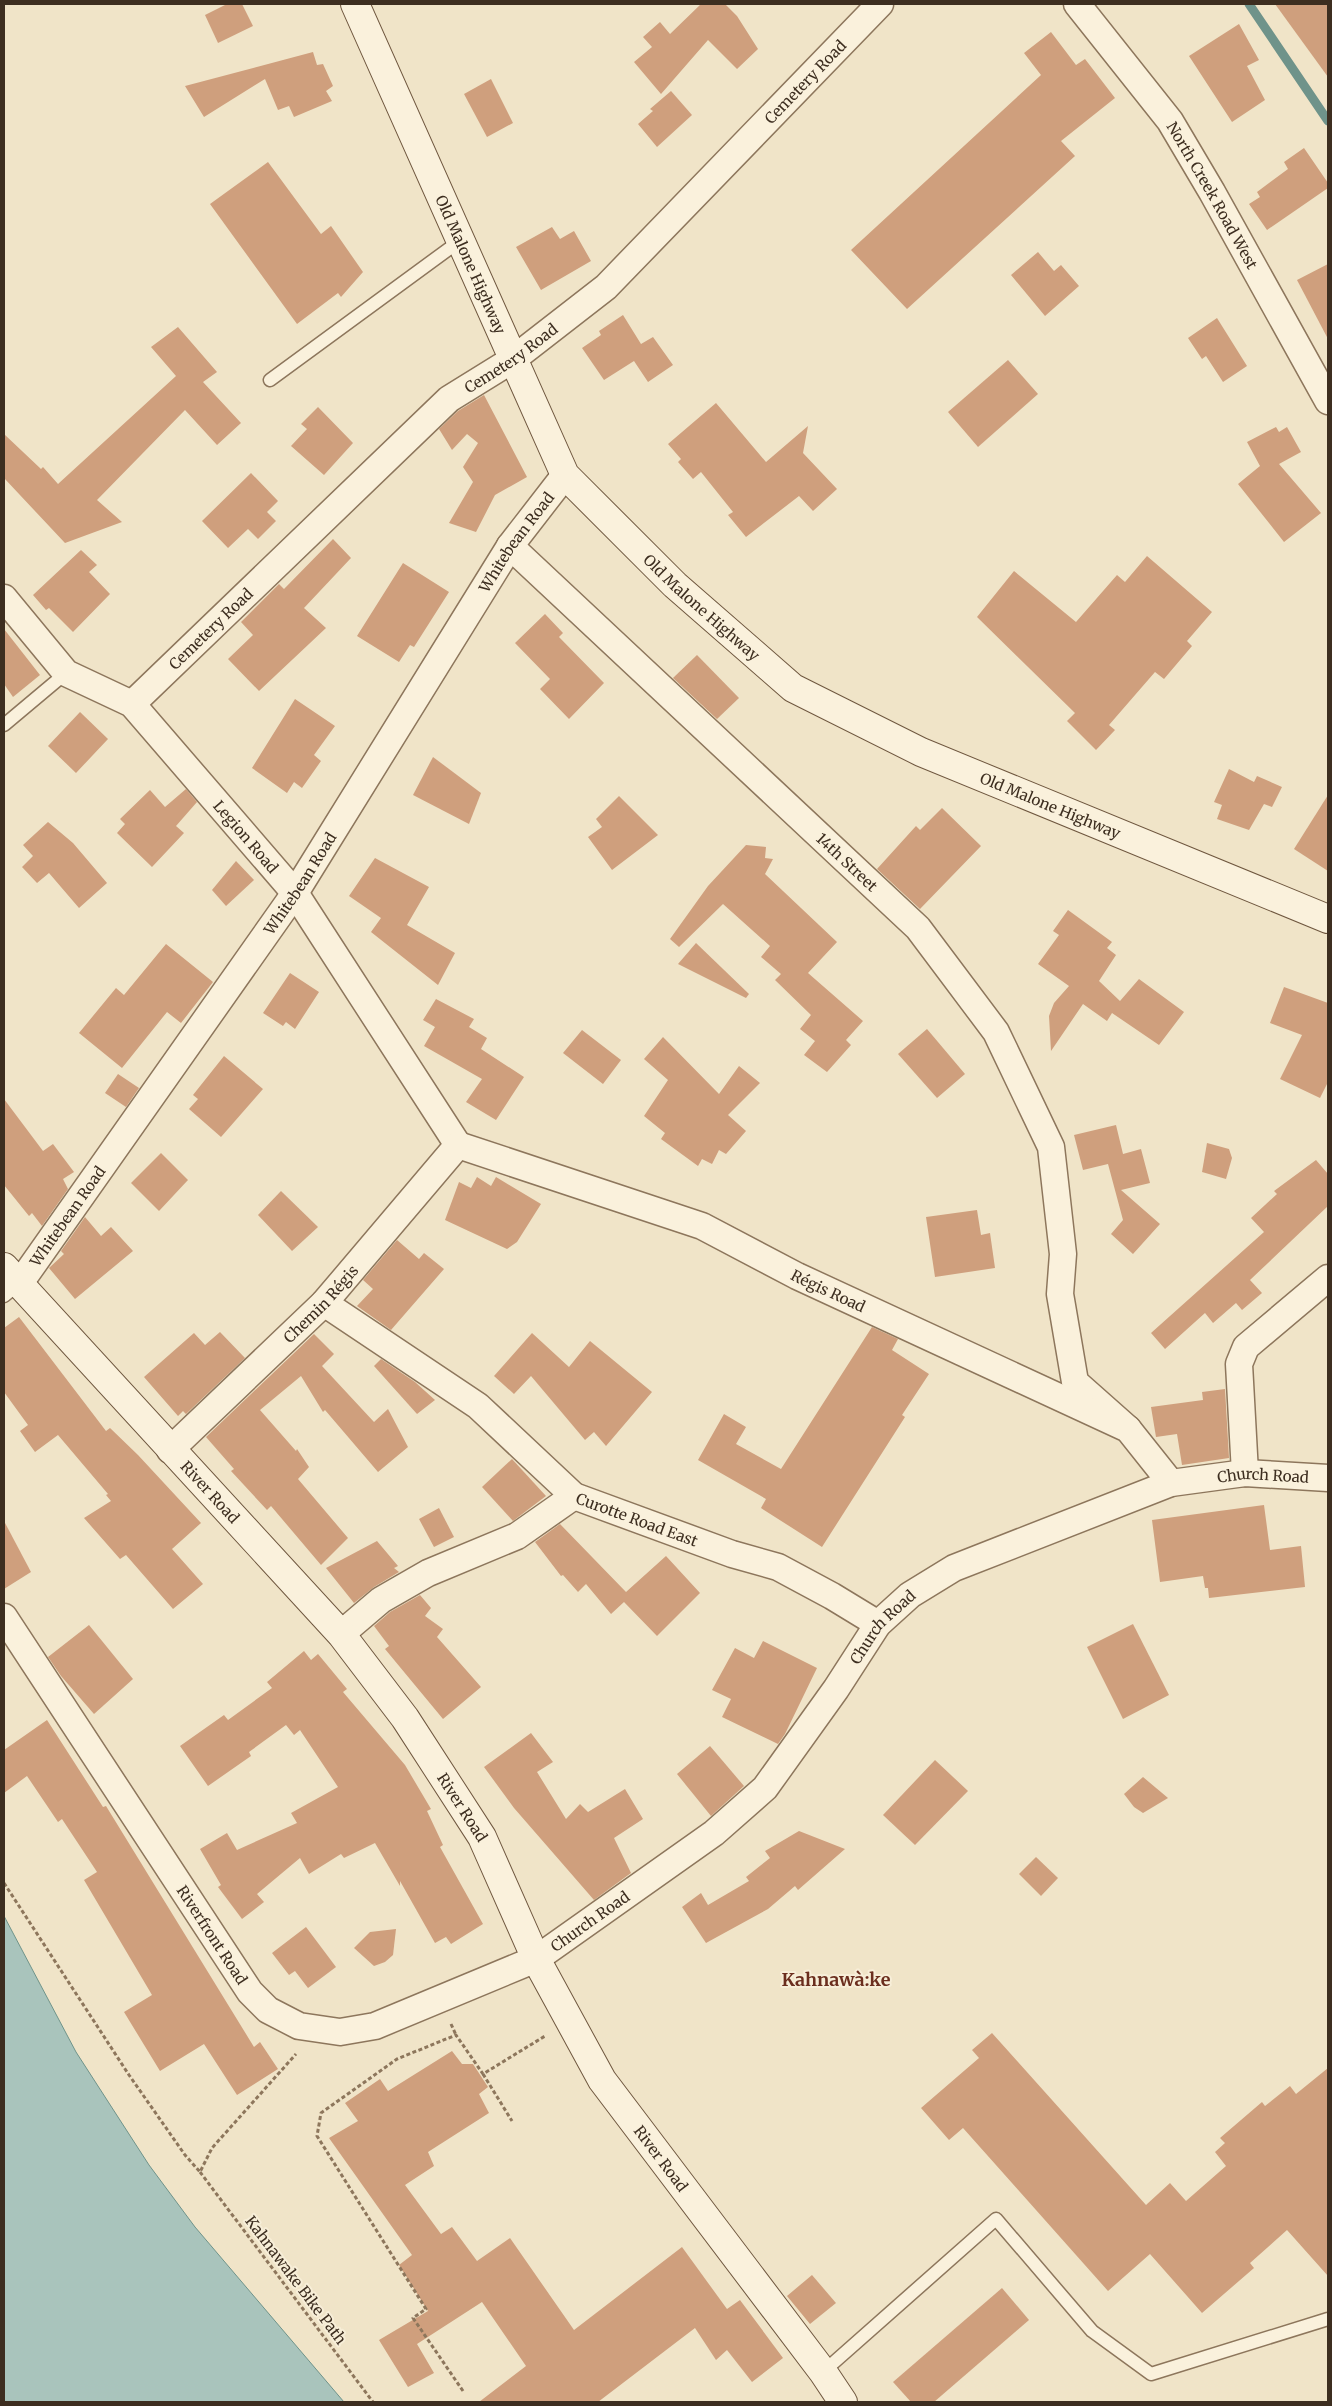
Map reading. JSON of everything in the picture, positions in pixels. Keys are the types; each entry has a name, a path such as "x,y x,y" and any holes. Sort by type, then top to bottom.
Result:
{"street":[{"name":"Old Malone Highway","path":"355,4 461,240 512,360 565,475 675,585 793,688 921,752 1328,919"},
{"name":"Cemetery Road","path":"132,704 449,399 512,360 606,287 880,4"},
{"name":"North Creek Road West","path":"1077,4 1170,121 1212,192 1328,401"},
{"name":"Whitebean Road","path":"9,1282 295,893 510,546 565,475"},
{"name":"14th Street","path":"510,546 918,928 996,1032 1051,1147 1063,1254 1060,1294 1075,1382 1128,1429"},
{"name":"Legion Road","path":"4,598 66,673 132,704 295,893 458,1145"},
{"name":"Chemin Régis","path":"170,1450 324,1303 458,1145"},
{"name":"Régis Road","path":"458,1145 702,1226 797,1276 1128,1429 1171,1483"},
{"path":"1245,1473 1239,1364 1246,1346 1328,1278"},
{"name":"River Road","path":"9,1282 170,1450 341,1634 405,1718 482,1837 536,1959 602,2080 823,2372 843,2402"},
{"name":"Curotte Road East","path":"324,1303 478,1406 574,1496 732,1554 778,1568 832,1596 878,1624"},
{"name":"Church Road","path":"536,1959 714,1833 765,1788 836,1690 878,1624 910,1595 954,1568 1171,1483 1245,1473 1328,1478"},
{"path":"341,1634 381,1600 428,1573 517,1536 574,1496"},
{"name":"Riverfront Road","path":"4,1617 250,1992 268,2010 299,2026 318,2029 340,2032 374,2026 536,1959"}],"lane":[{"path":"270,380 461,240"},
{"path":"4,725 66,673"},
{"path":"823,2372 996,2219 1092,2331 1151,2374 1328,2319"}],"path":[{"name":"Kahnawake Bike Path","path":"4,1883 129,2075 185,2155 200,2172 373,2402"},
{"path":"484,2074 569,2021"},
{"path":"200,2172 212,2148 318,2029"},
{"path":"463,2391 413,2318 426,2309 317,2136 321,2113 397,2059 456,2034 484,2074 485,2080 512,2121"}],"water":[{"path":"4,1916 76,2052 149,2165 195,2227 344,2402 4,2402"}],"building":[{"path":"227,4 242,4 253,26 218,43 205,15"},
{"path":"701,4 725,4 737,16 758,49 737,69 708,40 661,94 634,62 652,47 643,37 660,22 670,34"},
{"path":"1275,4 1328,4 1328,77"},
{"path":"1239,24 1259,60 1247,66 1265,100 1232,122 1189,56"},
{"path":"1051,32 1076,65 1085,59 1115,98 1061,141 1075,156 907,309 851,250 1041,75 1024,53"},
{"path":"313,52 317,65 323,64 333,86 326,91 332,101 294,117 289,106 278,110 265,79 204,117 185,86"},
{"path":"491,79 513,123 487,137 464,94"},
{"path":"671,91 692,115 657,147 638,124 653,111 650,109"},
{"path":"1304,148 1328,183 1328,188 1267,230 1249,204 1260,197 1257,192 1288,169 1284,162"},
{"path":"268,162 321,234 331,226 363,272 341,297 338,293 297,324 210,204"},
{"path":"552,227 560,239 574,231 591,261 541,290 516,247"},
{"path":"1038,252 1054,271 1061,265 1079,286 1045,316 1011,275"},
{"path":"1328,264 1328,339 1297,280"},
{"path":"623,315 641,344 653,337 673,365 648,382 634,361 604,380 582,348 601,335 599,331"},
{"path":"1217,318 1247,366 1223,382 1206,356 1202,359 1188,338"},
{"path":"178,327 217,372 203,382 241,423 217,445 185,410 97,500 122,522 65,543 4,478 4,434 41,469 43,467 58,484 176,376 151,347"},
{"path":"1008,360 1038,394 978,447 948,412"},
{"path":"484,395 527,477 495,495 476,532 449,523 473,482 463,467 478,443 467,434 452,450 439,429 458,411"},
{"path":"716,403 766,462 808,426 803,453 837,489 813,511 799,496 746,537 728,515 733,512 701,472 693,479 678,462 681,459 668,444"},
{"path":"318,407 353,443 324,475 291,446 307,429 301,424"},
{"path":"1276,427 1279,432 1287,427 1301,452 1279,464 1321,513 1284,542 1238,484 1260,466 1247,442"},
{"path":"251,473 278,501 267,512 276,521 258,539 248,529 228,548 202,521"},
{"path":"333,539 351,558 304,608 326,628 259,691 228,659 253,635 241,622 279,584 284,589"},
{"path":"81,550 97,565 89,572 110,594 73,632 49,608 46,610 33,595"},
{"path":"1147,556 1212,612 1187,641 1192,646 1164,679 1155,672 1109,725 1115,730 1096,750 1067,721 1075,713 977,617 1014,571 1076,622 1117,575 1125,582"},
{"path":"403,563 449,592 414,647 410,645 399,662 357,636"},
{"path":"545,614 563,633 559,637 604,683 569,719 540,689 550,679 515,643"},
{"path":"4,629 40,675 13,697 4,684"},
{"path":"697,655 739,698 717,719 673,678"},
{"path":"295,699 335,726 314,755 321,761 302,788 294,782 287,793 252,768"},
{"path":"80,712 108,739 76,773 48,746"},
{"path":"433,757 481,793 469,824 413,795"},
{"path":"1229,769 1254,782 1257,776 1282,787 1272,807 1264,804 1249,830 1217,819 1222,805 1214,802"},
{"path":"186,789 197,802 176,826 184,833 152,867 117,833 125,824 120,819 150,790 165,807"},
{"path":"1328,795 1328,871 1294,849"},
{"path":"619,796 658,835 612,870 588,837 602,827 596,819"},
{"path":"942,808 981,846 920,909 877,869 916,826 920,830"},
{"path":"48,822 73,843 107,883 79,908 49,873 37,883 22,867 33,856 23,845"},
{"path":"746,845 766,847 765,858 773,859 765,874 837,942 808,973 863,1021 846,1040 851,1045 827,1072 804,1055 815,1041 800,1029 811,1015 775,980 781,974 761,957 770,946 723,904 679,947 670,939 708,886"},
{"path":"375,858 429,887 407,925 455,953 438,985 371,932 381,918 349,896"},
{"path":"236,861 254,880 226,906 212,890"},
{"path":"1068,910 1112,942 1107,948 1116,955 1099,981 1120,1001 1139,979 1184,1012 1159,1045 1112,1013 1107,1021 1083,1004 1051,1051 1049,1016 1054,1003 1069,986 1038,964 1059,935 1053,931"},
{"path":"696,943 749,994 746,998 678,964"},
{"path":"166,944 213,982 181,1023 167,1012 122,1068 79,1033 116,988 124,995"},
{"path":"290,973 319,992 295,1029 286,1022 283,1026 263,1013"},
{"path":"1284,987 1328,1003 1328,1082 1320,1098 1280,1079 1302,1035 1270,1023"},
{"path":"436,999 474,1019 469,1027 487,1038 481,1049 524,1077 496,1120 466,1102 482,1079 424,1046 435,1027 423,1020"},
{"path":"927,1029 965,1074 937,1098 898,1054"},
{"path":"582,1030 621,1060 603,1084 563,1053"},
{"path":"663,1037 719,1094 739,1066 760,1083 728,1115 746,1131 726,1154 719,1150 712,1164 702,1159 698,1166 661,1139 665,1133 644,1116 668,1080 644,1059"},
{"path":"224,1056 263,1089 221,1137 189,1109 198,1099 193,1095"},
{"path":"118,1074 139,1088 126,1107 105,1093"},
{"path":"4,1099 43,1151 53,1144 74,1172 63,1179 68,1189 42,1226 32,1213 29,1216 4,1185"},
{"path":"1116,1125 1123,1154 1141,1149 1150,1183 1121,1190 1160,1224 1133,1254 1111,1234 1123,1220 1108,1164 1083,1170 1074,1135"},
{"path":"1207,1143 1229,1149 1232,1158 1226,1179 1202,1172"},
{"path":"161,1153 188,1180 159,1211 131,1183"},
{"path":"1316,1160 1328,1174 1328,1206 1250,1280 1262,1293 1242,1310 1236,1303 1213,1323 1205,1313 1165,1349 1151,1333 1264,1232 1251,1218 1277,1194 1274,1191"},
{"path":"477,1177 491,1186 496,1177 541,1204 517,1242 507,1249 445,1220 459,1182 471,1188"},
{"path":"281,1191 318,1227 292,1251 258,1215"},
{"path":"977,1210 981,1235 990,1233 995,1268 935,1277 926,1217"},
{"path":"85,1217 101,1236 111,1227 133,1251 75,1299 49,1268 64,1254 61,1251"},
{"path":"397,1240 419,1259 424,1253 444,1269 391,1330 357,1306 373,1289 363,1280"},
{"path":"19,1317 106,1431 110,1428 138,1455 201,1523 172,1549 203,1584 173,1609 126,1555 120,1559 84,1518 111,1501 106,1495 108,1494 58,1435 35,1452 20,1431 28,1425 4,1392 4,1328"},
{"path":"872,1327 898,1339 892,1350 929,1374 902,1415 905,1417 822,1547 761,1508 766,1499 698,1460 724,1414 746,1427 736,1444 781,1469"},
{"path":"220,1332 245,1358 186,1414 183,1411 178,1416 144,1377 194,1333 205,1345"},
{"path":"532,1333 569,1367 590,1341 652,1392 606,1446 594,1432 585,1440 531,1376 514,1394 494,1376"},
{"path":"314,1334 334,1354 322,1366 374,1422 388,1409 408,1447 378,1472 325,1410 323,1412 301,1376 260,1410 296,1451 297,1449 309,1467 298,1479 348,1538 321,1565 271,1506 267,1510 231,1471 234,1469 206,1437"},
{"path":"381,1359 415,1382 435,1400 417,1414 374,1366"},
{"path":"1225,1389 1229,1458 1182,1465 1177,1434 1156,1437 1151,1407 1203,1400 1202,1392"},
{"path":"512,1459 546,1496 513,1521 482,1487"},
{"path":"1264,1505 1270,1550 1301,1546 1305,1587 1209,1598 1208,1588 1205,1588 1203,1576 1160,1582 1152,1520"},
{"path":"439,1508 454,1537 434,1547 419,1519"},
{"path":"4,1521 31,1572 4,1589"},
{"path":"560,1524 626,1592 666,1556 700,1593 657,1636 624,1602 611,1614 586,1584 578,1592 563,1575 561,1576 535,1542"},
{"path":"377,1541 398,1566 394,1568 399,1572 374,1587 354,1603 326,1568"},
{"path":"420,1595 431,1608 425,1616 443,1629 437,1637 481,1687 443,1719 385,1649 389,1646 374,1626 390,1612"},
{"path":"1133,1624 1169,1695 1123,1719 1087,1647"},
{"path":"89,1625 133,1679 94,1714 61,1676 48,1657"},
{"path":"763,1641 817,1668 785,1734 778,1744 722,1717 731,1699 712,1690 735,1648 754,1658"},
{"path":"304,1651 311,1660 318,1654 347,1689 343,1692 405,1765 431,1809 427,1811 443,1845 440,1847 483,1924 451,1944 446,1937 435,1943 400,1881 400,1886 375,1843 344,1858 341,1854 309,1874 300,1858 257,1894 264,1902 242,1919 218,1887 221,1885 200,1849 227,1833 237,1850 297,1823 291,1813 338,1787 300,1730 294,1735 286,1725 249,1752 251,1756 208,1786 180,1746 224,1715 228,1720 272,1688 267,1682"},
{"path":"47,1720 103,1807 106,1806 254,2047 260,2042 278,2069 237,2095 204,2044 160,2071 124,2012 152,1995 84,1880 97,1872 62,1819 58,1822 27,1776 4,1793 4,1750"},
{"path":"531,1733 553,1762 537,1772 566,1819 580,1804 588,1812 625,1789 643,1819 614,1838 631,1873 594,1900 514,1808 484,1767"},
{"path":"710,1746 744,1786 711,1816 677,1774"},
{"path":"935,1760 968,1791 915,1845 883,1815"},
{"path":"1143,1777 1168,1798 1143,1813 1134,1807 1124,1794"},
{"path":"799,1831 845,1849 798,1890 795,1886 768,1909 706,1943 682,1907 701,1893 708,1905 749,1881 746,1877 770,1858 765,1851"},
{"path":"1036,1857 1058,1878 1041,1896 1019,1874"},
{"path":"306,1927 336,1967 308,1988 295,1971 289,1975 272,1953"},
{"path":"396,1929 393,1955 385,1962 374,1966 354,1948 370,1932"},
{"path":"992,2033 1146,2205 1170,2183 1186,2201 1226,2166 1215,2152 1225,2143 1220,2138 1262,2102 1265,2106 1290,2086 1296,2094 1328,2068 1328,2276 1287,2230 1250,2263 1254,2268 1202,2313 1150,2254 1108,2291 963,2128 949,2140 921,2108 979,2058 972,2050"},
{"path":"452,2051 462,2064 473,2064 488,2087 479,2094 489,2113 428,2152 434,2166 405,2185 441,2234 452,2227 477,2261 510,2238 574,2330 682,2247 727,2309 740,2300 783,2358 752,2382 727,2350 716,2360 695,2328 598,2402 479,2402 526,2366 482,2302 417,2344 434,2373 408,2387 379,2340 428,2311 399,2265 412,2255 329,2138 358,2121 345,2103 380,2079 388,2091"},
{"path":"812,2275 836,2303 810,2324 787,2296"},
{"path":"1002,2288 1029,2320 934,2402 911,2402 893,2382"}],"waterway":[{"path":"1249,4 1328,121"}],"district":[{"name":"Kahnawà:ke","path":"836,1979"}]}
